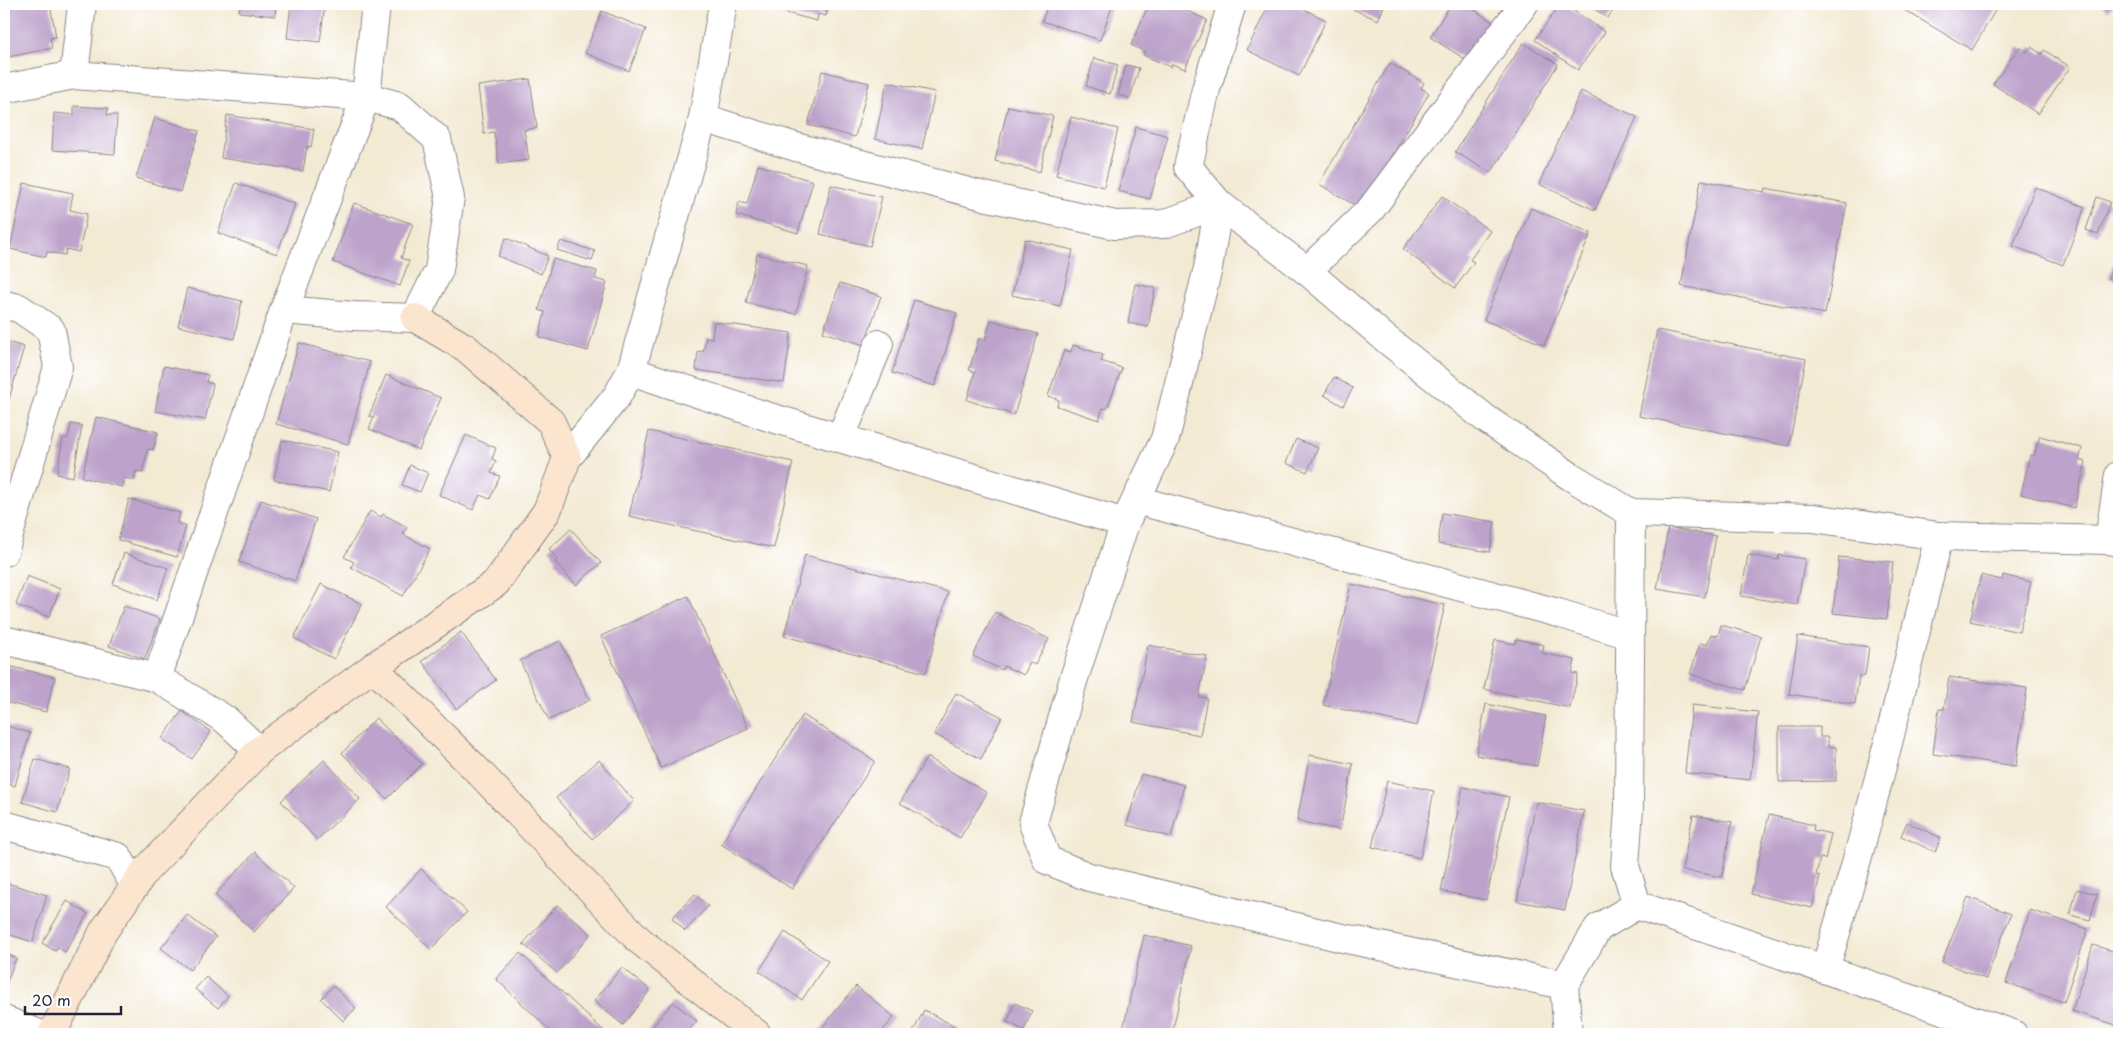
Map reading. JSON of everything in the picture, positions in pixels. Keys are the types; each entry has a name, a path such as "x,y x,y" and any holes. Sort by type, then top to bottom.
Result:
{"street":[{"path":"74,75 82,4"},
{"path":"158,678 284,310 366,97 376,4"},
{"path":"52,1034 103,932 144,872 259,751 373,667 496,583 547,511 566,458 617,396 631,371 703,118 723,4"},
{"path":"1307,271 1371,208 1524,4"},
{"path":"1229,5 1206,88 1188,167 1219,204 1307,271 1386,339 1486,419 1570,476 1631,513 1813,518 1939,536 2114,541 2119,475"},
{"path":"4,89 74,75 366,97 400,106 437,139 450,198 439,270 415,318"},
{"path":"703,118 796,147 984,196 1115,225 1164,224 1219,204"},
{"path":"1219,204 1208,268 1165,439 1131,512 1074,678 1033,822 1047,860 1089,877 1318,933 1564,985"},
{"path":"4,305 19,308 51,330 58,366 4,552"},
{"path":"284,310 354,316 415,318 466,348 551,422 566,458"},
{"path":"841,437 879,344"},
{"path":"631,371 766,416 841,437 1131,512 1558,613 1630,635"},
{"path":"1631,513 1629,808 1625,866 1637,905"},
{"path":"1825,968 1855,872 1901,695 1939,536"},
{"path":"4,640 158,678 226,720 259,751"},
{"path":"373,667 474,767 639,940 757,1034"},
{"path":"4,825 118,857 134,886"},
{"path":"1568,1034 1564,985 1598,928 1637,905 2013,1034"},
{"path":"4,1020 39,1034"}],"building":[{"path":"30,4 50,4 56,37 50,38 52,48 4,58 4,9"},
{"path":"240,4 276,4 275,16 239,12"},
{"path":"291,4 325,4 320,42 287,38"},
{"path":"772,4 829,4 826,16 818,14 817,21 771,9"},
{"path":"1048,4 1113,4 1100,40 1042,21"},
{"path":"1149,4 1172,4 1207,20 1185,69 1172,64 1171,67 1143,55 1145,52 1131,45"},
{"path":"1269,4 1278,4 1286,7 1288,4 1293,4 1326,20 1299,76 1247,50"},
{"path":"1341,4 1385,4 1378,20"},
{"path":"1451,4 1465,4 1493,22 1468,61 1430,37"},
{"path":"1560,4 1564,4 1605,32 1578,70 1535,40"},
{"path":"1587,4 1617,4 1608,18"},
{"path":"1894,4 1999,4 1972,50"},
{"path":"2100,4 2115,4 2107,11"},
{"path":"602,11 646,29 629,71 585,53"},
{"path":"1523,43 1558,64 1491,173 1455,152"},
{"path":"2019,47 2027,52 2031,47 2042,54 2044,50 2070,67 2038,114 1993,84"},
{"path":"1094,58 1118,65 1110,94 1086,86"},
{"path":"1390,63 1424,83 1421,88 1429,93 1361,209 1319,184"},
{"path":"1126,65 1139,68 1130,98 1118,95"},
{"path":"822,71 869,83 855,137 808,125"},
{"path":"530,79 537,128 524,130 529,160 499,164 494,132 484,134 478,86"},
{"path":"887,82 935,92 922,149 875,139"},
{"path":"1581,91 1637,117 1595,210 1539,184"},
{"path":"74,106 108,108 107,115 117,115 115,154 52,150 54,113 74,115"},
{"path":"1008,106 1053,116 1040,172 995,161"},
{"path":"227,115 314,129 311,147 307,146 303,171 221,158"},
{"path":"1071,117 1118,129 1104,187 1056,175"},
{"path":"155,118 199,131 180,192 136,178"},
{"path":"1136,127 1168,136 1150,199 1118,191"},
{"path":"758,165 813,181 798,233 736,215 739,202 747,204"},
{"path":"1701,180 1764,192 1765,188 1847,203 1825,314 1681,286"},
{"path":"24,183 73,193 70,210 87,214 79,252 66,249 65,255 47,252 46,257 10,249"},
{"path":"236,183 295,204 277,254 218,233"},
{"path":"831,185 882,197 870,246 820,234"},
{"path":"2035,187 2085,207 2063,265 2013,246"},
{"path":"4,195 6,195 6,239 4,239"},
{"path":"1442,196 1490,231 1470,260 1474,262 1455,288 1403,249"},
{"path":"2097,197 2110,202 2098,235 2086,230"},
{"path":"354,203 413,224 401,258 409,261 400,286 333,262"},
{"path":"1531,208 1591,233 1544,345 1484,320"},
{"path":"506,238 548,256 541,274 498,256"},
{"path":"1025,239 1073,250 1060,306 1012,295"},
{"path":"561,241 595,251 592,261 557,250"},
{"path":"2119,249 2119,282 2108,278"},
{"path":"757,254 808,266 796,314 746,303"},
{"path":"553,259 597,271 595,279 607,282 588,351 539,337 545,312 539,310"},
{"path":"840,283 881,296 864,345 823,332"},
{"path":"1135,284 1155,288 1148,327 1128,323"},
{"path":"187,288 242,301 234,339 178,326"},
{"path":"914,300 957,313 935,386 892,373"},
{"path":"991,320 1038,334 1014,415 967,400 975,372 969,370 979,338 985,340"},
{"path":"714,322 791,333 784,383 696,370 698,351 703,352 706,337 712,338"},
{"path":"1657,330 1806,359 1789,446 1639,416"},
{"path":"4,341 24,347 9,399 4,398"},
{"path":"299,343 370,362 348,444 276,424"},
{"path":"1073,345 1103,355 1101,361 1122,368 1107,409 1103,408 1099,420 1057,406 1059,400 1048,396 1064,350 1071,352"},
{"path":"164,366 208,375 206,382 213,384 205,420 155,411"},
{"path":"386,375 441,398 419,450 369,429 374,417 369,416"},
{"path":"1334,377 1353,388 1343,406 1324,395"},
{"path":"96,417 158,432 153,450 148,449 142,473 136,471 134,480 124,478 122,487 82,477"},
{"path":"71,424 82,426 73,477 57,474 63,438 68,439"},
{"path":"649,431 793,462 774,548 629,516"},
{"path":"466,435 496,448 492,459 496,461 491,473 500,476 490,499 480,495 473,510 439,495"},
{"path":"2040,436 2082,448 2079,460 2086,462 2074,508 2021,494 2030,455 2034,456"},
{"path":"1296,439 1318,448 1307,472 1286,463"},
{"path":"282,440 338,452 329,492 274,480"},
{"path":"410,465 428,473 420,492 402,485"},
{"path":"129,499 180,513 177,523 186,526 177,557 118,540"},
{"path":"261,500 316,519 295,581 239,562"},
{"path":"370,511 381,517 383,514 407,527 403,534 430,549 403,596 351,567 354,562 344,557"},
{"path":"1442,513 1495,522 1490,552 1438,544"},
{"path":"1668,528 1716,536 1705,597 1657,589"},
{"path":"571,529 601,563 576,585 555,562 557,559 549,549"},
{"path":"124,553 168,568 157,600 113,584"},
{"path":"805,555 948,592 926,673 784,636"},
{"path":"1748,555 1778,560 1779,555 1805,559 1797,605 1741,596"},
{"path":"1839,557 1893,562 1887,619 1833,613"},
{"path":"1981,575 2002,580 2003,575 2031,582 2019,632 1970,621"},
{"path":"27,576 60,589 49,617 16,605"},
{"path":"321,584 362,604 334,659 294,638"},
{"path":"1351,584 1445,605 1417,726 1323,705"},
{"path":"688,596 748,728 661,768 601,636"},
{"path":"124,606 160,619 145,659 109,646"},
{"path":"995,612 1049,639 1035,665 1030,662 1024,675 1004,666 1002,670 973,656"},
{"path":"1721,625 1761,636 1745,690 1690,674 1700,643 1707,645 1711,634 1718,636"},
{"path":"461,632 496,680 456,709 422,661"},
{"path":"1798,636 1869,647 1865,676 1859,676 1855,704 1789,694"},
{"path":"1516,639 1544,645 1542,653 1575,660 1572,673 1578,674 1570,708 1484,689 1495,640 1515,644"},
{"path":"560,641 590,700 549,720 520,661"},
{"path":"1148,645 1207,656 1199,697 1207,698 1200,735 1133,722"},
{"path":"4,665 55,677 46,712 4,702"},
{"path":"1949,677 2027,688 2016,766 1933,754 1939,709 1944,709"},
{"path":"956,693 1002,717 981,759 934,734"},
{"path":"1486,704 1546,716 1537,766 1476,755"},
{"path":"1692,705 1758,712 1750,780 1685,773"},
{"path":"182,711 211,732 192,759 162,739"},
{"path":"803,715 875,761 792,889 721,844"},
{"path":"376,718 422,764 387,799 342,753"},
{"path":"4,725 30,733 15,786 4,782"},
{"path":"1779,727 1820,727 1820,737 1828,737 1828,747 1836,747 1836,781 1779,782"},
{"path":"1310,755 1353,764 1340,830 1297,821"},
{"path":"927,757 987,793 960,838 900,803"},
{"path":"35,759 70,769 57,812 22,802"},
{"path":"324,760 360,799 317,840 281,801"},
{"path":"599,760 634,801 592,839 556,798"},
{"path":"1141,774 1184,785 1171,837 1127,825"},
{"path":"1387,781 1434,791 1420,858 1372,847"},
{"path":"1463,787 1509,797 1486,900 1441,891"},
{"path":"1536,802 1584,811 1565,910 1517,901"},
{"path":"1693,815 1732,822 1722,877 1682,870"},
{"path":"1769,815 1814,825 1813,830 1831,834 1825,859 1820,858 1816,875 1820,876 1812,908 1751,894"},
{"path":"1907,822 1941,838 1935,852 1901,836"},
{"path":"255,852 294,888 254,932 215,895"},
{"path":"421,869 467,912 431,949 386,907"},
{"path":"4,882 47,895 33,942 4,933"},
{"path":"2077,889 2097,894 2090,920 2070,915"},
{"path":"695,894 708,906 685,931 672,918"},
{"path":"1968,897 2011,914 1986,979 1942,962"},
{"path":"67,901 88,914 65,952 58,947 55,951 42,943"},
{"path":"557,905 591,934 557,973 523,944"},
{"path":"2030,910 2088,929 2064,1002 2006,983"},
{"path":"187,915 216,937 190,970 161,948"},
{"path":"785,932 828,961 802,1000 759,971"},
{"path":"1144,935 1191,946 1172,1034 1122,1034"},
{"path":"2093,945 2119,953 2119,1026 2072,1011"},
{"path":"4,953 16,958 4,990"},
{"path":"520,953 605,1032 603,1034 554,1034 496,979"},
{"path":"622,967 650,990 623,1025 594,1001"},
{"path":"206,977 228,996 218,1008 195,989"},
{"path":"333,986 356,1008 343,1021 321,999"},
{"path":"856,986 894,1017 880,1034 817,1034"},
{"path":"673,1002 697,1021 686,1034 646,1034"},
{"path":"1015,1003 1032,1011 1024,1030 1007,1022"},
{"path":"924,1010 958,1028 954,1034 912,1034"}]}
